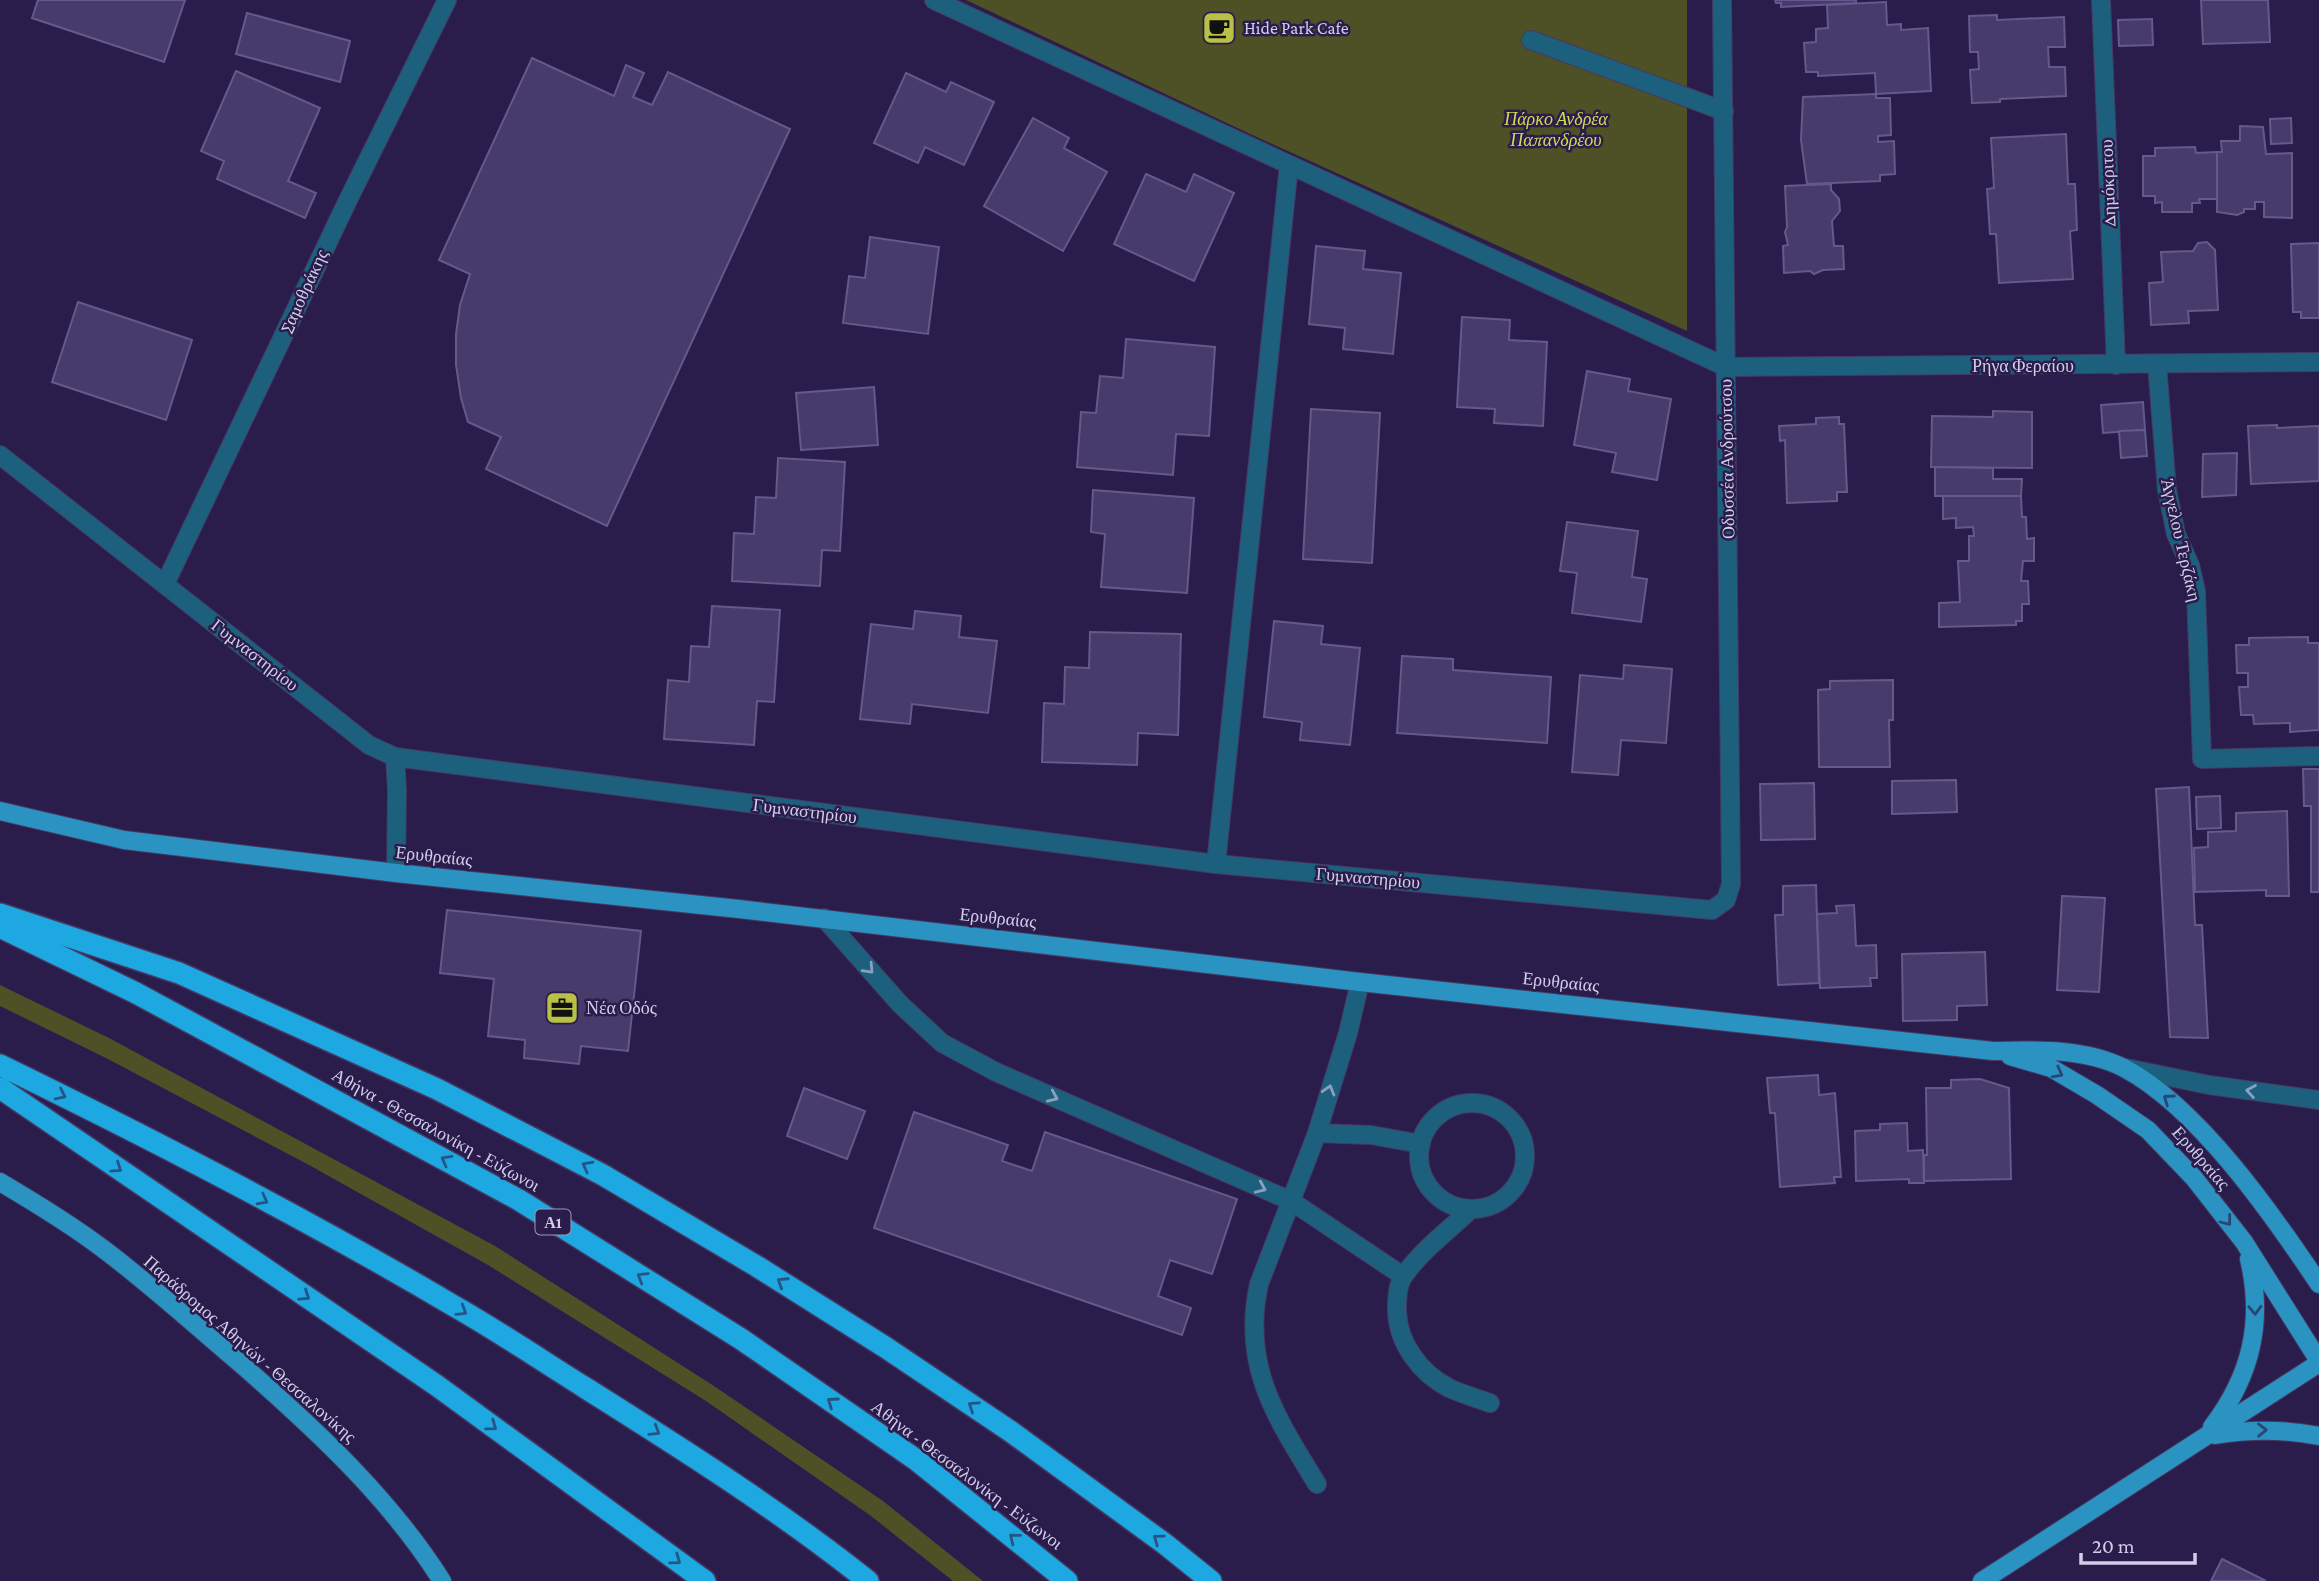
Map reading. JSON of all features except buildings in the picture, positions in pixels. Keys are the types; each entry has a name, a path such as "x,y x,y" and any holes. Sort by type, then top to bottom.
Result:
{"highway":[{"path":"0,914 179,973 437,1089 603,1175 758,1267 896,1355 1021,1439 1211,1581"},
{"name":"Αθήνα - Θεσσαλονίκη - Εύζωνοι","path":"0,927 136,993 531,1208 741,1339 915,1459 1067,1581"},
{"path":"0,1065 75,1101 284,1211 454,1306 666,1439 837,1556 869,1581"},
{"path":"0,1088 436,1385 705,1581"}],"main road":[{"name":"Ερυθραίας","path":"0,811 124,840 396,873 824,918 1360,982 1993,1051 2035,1050 2080,1054 2123,1068 2180,1107 2227,1159 2319,1284"},
{"name":"Ερυθραίας","path":"1982,1581 2319,1362 2244,1242 2194,1178 2148,1130 2051,1068 1993,1051"},
{"name":"Παράδρομος Αθηνών - Θεσσαλονίκης","path":"0,1182 101,1247 266,1386 333,1448 385,1504 420,1546 442,1581"},
{"path":"2204,1437 2229,1404 2235,1391 2246,1366 2255,1325 2254,1283 2244,1242"},
{"path":"2204,1437 2236,1431 2269,1430 2319,1436"}],"street":[{"name":"Σαμοθράκης","path":"165,584 349,198 447,0"},
{"path":"934,0 1726,367"},
{"name":"Οδυσσέα Ανδρούτσου","path":"1712,910 1726,900 1731,884 1723,0"},
{"name":"Δημόκριτου","path":"2101,0 2116,365"},
{"path":"1531,40 1724,111"},
{"path":"1216,864 1289,165"},
{"name":"Ρήγα Φεραίου","path":"1726,367 2319,362"},
{"name":"Άγγελου Τερζάκη","path":"2157,364 2167,490 2176,534 2190,565 2196,591 2202,759 2319,755"},
{"name":"Γυμναστηρίου","path":"0,454 369,745 395,757 1216,864 1712,910"},
{"path":"395,757 396,873"},
{"path":"824,918 900,1004 942,1043 996,1072 1291,1201 1403,1276"},
{"path":"1317,1484 1287,1435 1262,1382 1253,1326 1259,1284 1317,1133 1348,1033 1360,982"},
{"name":"Ερυθραίας","path":"2123,1068 2319,1100"},
{"path":"1467,1103 1487,1105 1499,1110 1515,1125 1521,1135 1526,1156 1520,1181 1502,1201 1490,1206 1470,1210 1450,1204 1431,1190 1424,1178 1420,1164 1421,1144 1426,1130 1443,1112 1467,1103"},
{"path":"1317,1133 1371,1135 1421,1144"},
{"path":"1470,1210 1403,1276 1397,1297 1397,1319 1402,1338 1414,1359 1448,1388 1489,1404"}],"green space":[{"name":"Πάρκο Ανδρέα Παπανδρέου","path":"966,0 1687,0 1687,331 1250,134"},
{"path":"0,985 109,1038 495,1246 714,1386 883,1501 983,1581 953,1581 871,1516 706,1401 488,1265 309,1165 106,1058 0,1006"}],"place":[{"name":"Hide Park Cafe","path":"1219,28"},
{"name":"Νέα Οδός","path":"562,1008"}]}
